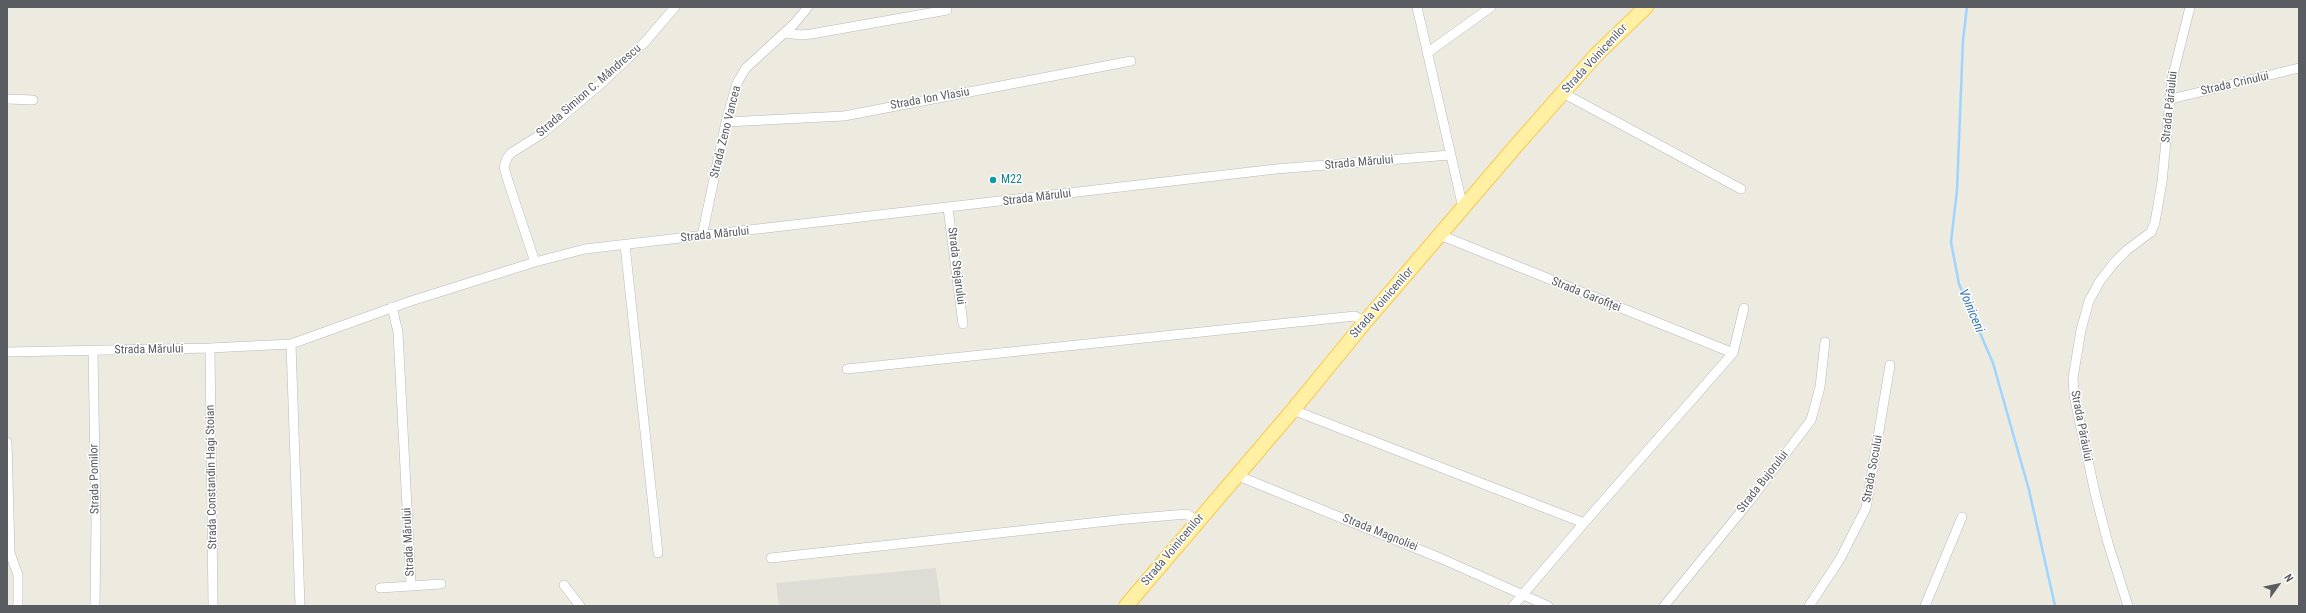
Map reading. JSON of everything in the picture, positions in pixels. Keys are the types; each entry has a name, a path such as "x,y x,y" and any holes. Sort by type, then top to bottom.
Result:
{"main road":[{"name":"Strada Voinicenilor","path":"1126,606 1463,208 1596,55 1646,7"}],"street":[{"name":"Strada Simion C. Mândrescu","path":"535,262 504,167 507,158 511,153 543,133 603,82 645,42 675,7"},
{"name":"Strada Zeno Vancea","path":"702,236 726,122 737,83 746,68 785,32 808,7"},
{"path":"1417,7 1463,208"},
{"path":"1427,53 1491,7"},
{"name":"Strada Pârâului","path":"2128,606 2108,543 2095,493 2074,395 2073,378 2080,330 2093,294 2114,263 2152,232 2160,200 2170,99 2177,51 2190,7"},
{"path":"785,32 800,35 811,34 947,10"},
{"name":"Strada Ion Vlasiu","path":"726,122 844,116 1131,61"},
{"name":"Strada Crinului","path":"2170,99 2299,68"},
{"path":"1563,93 1741,189"},
{"path":"7,99 33,100"},
{"name":"Strada Mărului","path":"7,352 210,348 291,344 392,307 535,262 585,249 1276,169 1450,155"},
{"name":"Strada Stejarului","path":"948,208 963,324"},
{"name":"Strada Garofiței","path":"1440,235 1733,353"},
{"path":"625,245 658,553"},
{"name":"Strada Mărului","path":"392,307 398,332 411,585"},
{"path":"1513,606 1733,353 1744,308"},
{"path":"847,369 1355,316 1365,322"},
{"name":"Strada Bujorului","path":"1664,606 1811,420 1820,387 1825,342"},
{"path":"291,344 300,606"},
{"name":"Strada Constandin Hagi Stoian","path":"210,348 213,606"},
{"name":"Strada Pomilor","path":"93,351 96,523 95,606"},
{"name":"Strada Socului","path":"1809,606 1840,559 1866,508 1890,365"},
{"path":"1293,410 1584,523"},
{"path":"7,442 10,553 18,575 18,606"},
{"name":"Strada Magnoliei","path":"1236,476 1440,558 1548,606"},
{"path":"771,558 1127,519 1187,514 1197,521"},
{"path":"1927,606 1962,517"},
{"name":"Strada Mărului","path":"380,588 441,584"},
{"path":"564,585 580,606"}],"shaded area":[{"path":"936,568 941,606 779,606 776,583"}],"waterway":[{"name":"Voiniceni","path":"1967,7 1963,40 1957,190 1951,242 1959,284 1993,363 2029,490 2055,606"}],"place":[{"name":"M22","path":"993,180"}]}
